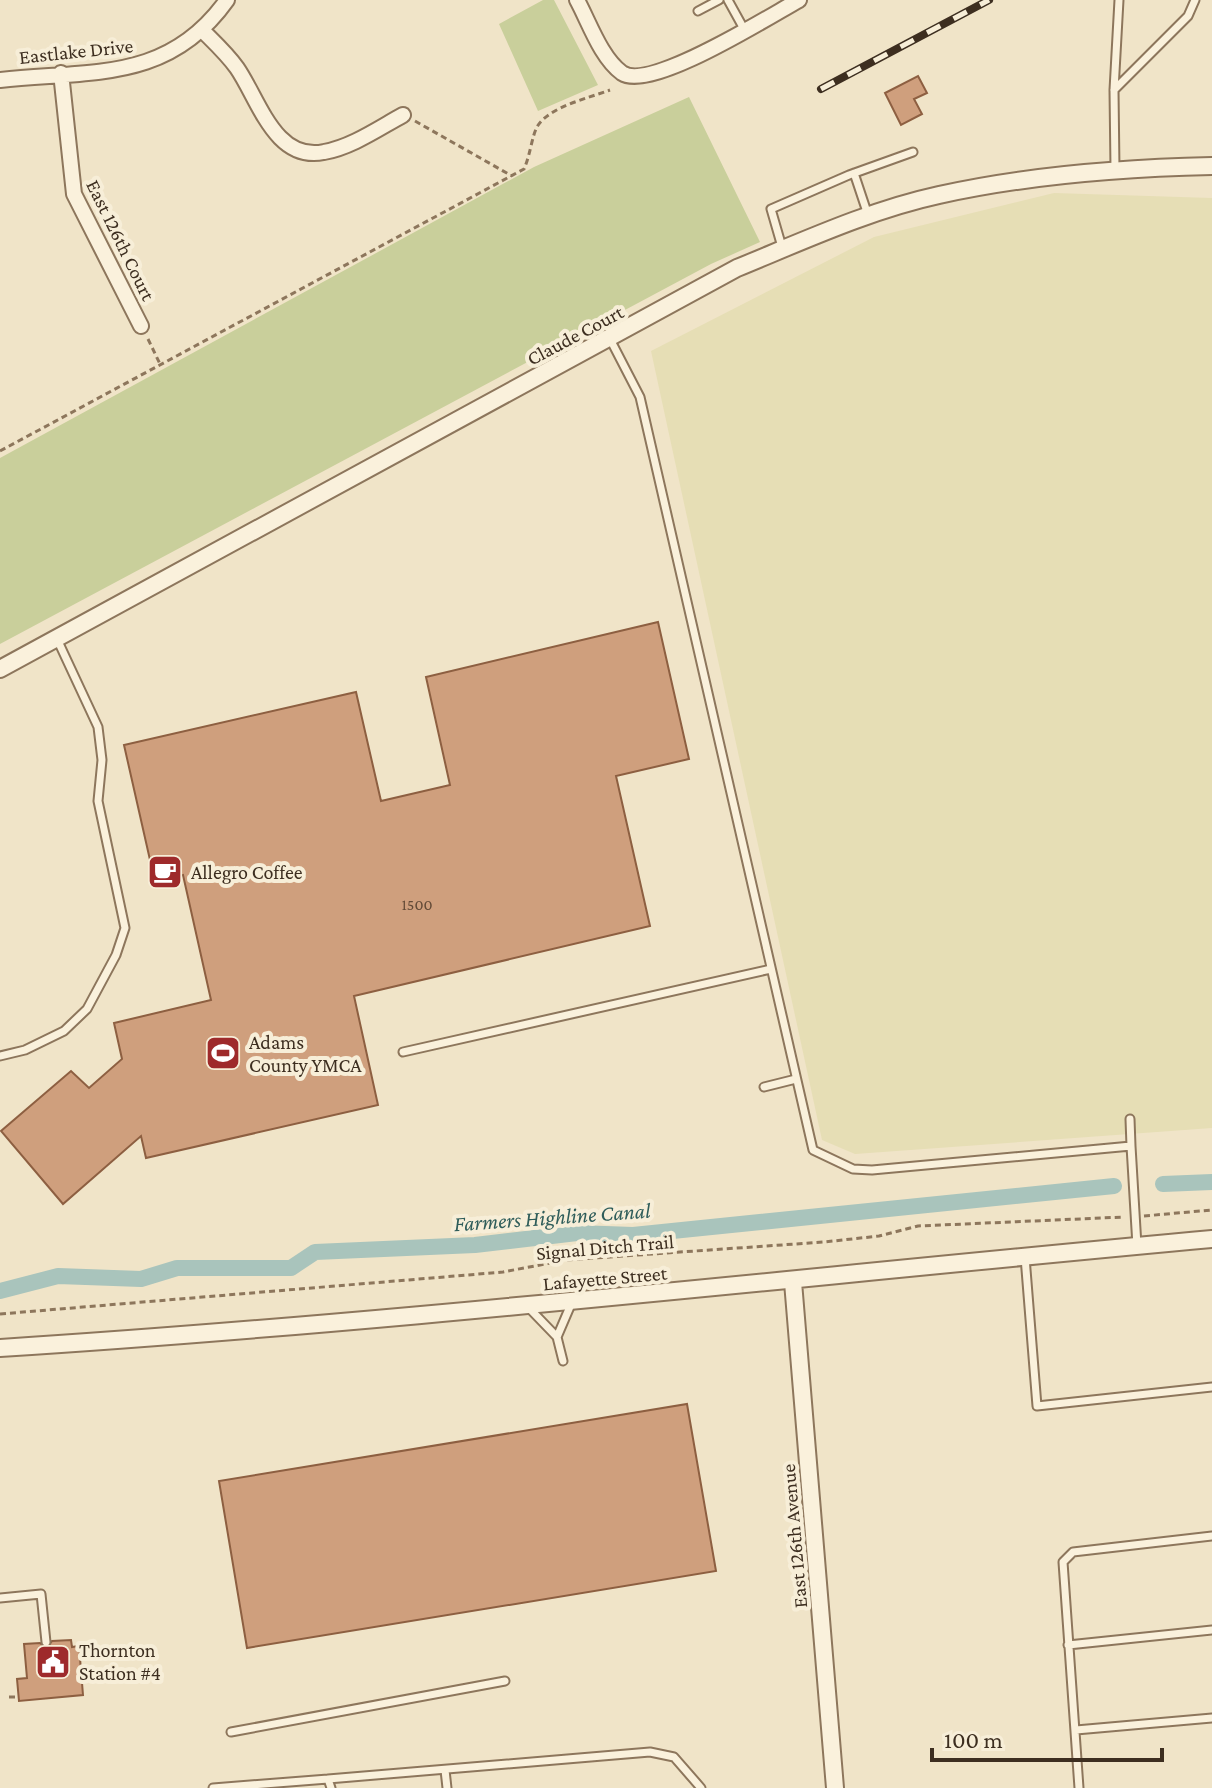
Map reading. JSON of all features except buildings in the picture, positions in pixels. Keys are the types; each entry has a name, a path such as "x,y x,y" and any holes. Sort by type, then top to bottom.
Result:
{"street":[{"name":"Eastlake Drive","path":"0,80 154,62 203,31 227,0"},
{"path":"577,0 610,59 624,74 636,78 663,73 799,0"},
{"path":"203,31 235,65 277,135 300,151 317,153 340,148 403,115"},
{"name":"East 126th Court","path":"61,73 74,194 141,326"},
{"name":"Claude Court","path":"0,669 737,268 782,249 937,195 1115,169 1212,166"},
{"name":"Lafayette Street","path":"0,1348 793,1282 1212,1239"},
{"name":"East 126th Avenue","path":"793,1282 835,1788"}],"lane":[{"path":"698,11 719,0"},
{"path":"728,0 744,29"},
{"path":"1115,169 1114,90 1119,0"},
{"path":"1114,90 1188,16 1195,0"},
{"path":"782,249 771,209 854,173 913,152"},
{"path":"854,173 869,217"},
{"path":"610,339 640,397 813,1150 853,1169 872,1170 1131,1146"},
{"path":"0,1056 25,1050 64,1031 87,1009 110,969 125,928 98,801 102,760 98,727 57,639"},
{"path":"403,1052 771,969"},
{"path":"764,1087 796,1079"},
{"path":"1130,1119 1137,1246"},
{"path":"1025,1257 1037,1406 1212,1387"},
{"path":"557,1337 573,1301"},
{"path":"526,1305 557,1337 563,1361"},
{"path":"1079,1788 1063,1562 1073,1552 1212,1536"},
{"path":"0,1598 41,1594 46,1642"},
{"path":"1068,1645 1212,1630"},
{"path":"231,1732 505,1681"},
{"path":"1076,1730 1212,1718"},
{"path":"213,1788 662,1753 674,1757 701,1788"},
{"path":"445,1770 447,1788"},
{"path":"328,1779 331,1788"}],"path":[{"path":"0,451 524,169 534,147 535,130 544,117 610,90"},
{"path":"403,115 512,176"},
{"path":"141,326 160,364"},
{"name":"Signal Ditch Trail","path":"0,1314 503,1272 566,1260 824,1242 879,1236 918,1226 1212,1210"},
{"path":"9,1697 18,1697"}],"shaded area":[{"path":"1054,193 1212,198 1212,1128 855,1154 822,1140 651,351 874,237"}],"green space":[{"path":"543,0 554,0 598,85 538,111 499,24"},
{"path":"689,97 760,242 711,264 0,644 0,458 534,167"}],"waterway":[{"name":"Farmers Highline Canal","path":"1163,1184 1212,1182"},
{"name":"Farmers Highline Canal","path":"0,1291 58,1276 141,1279 177,1268 291,1268 315,1252 475,1245 577,1233 633,1235 1114,1186"}],"railway":[{"path":"821,89 989,0"}],"place":[{"name":"Allegro Coffee","path":"165,872"},
{"name":"Adams County YMCA","path":"223,1053"},
{"name":"Thornton Station #4","path":"53,1662"}]}
